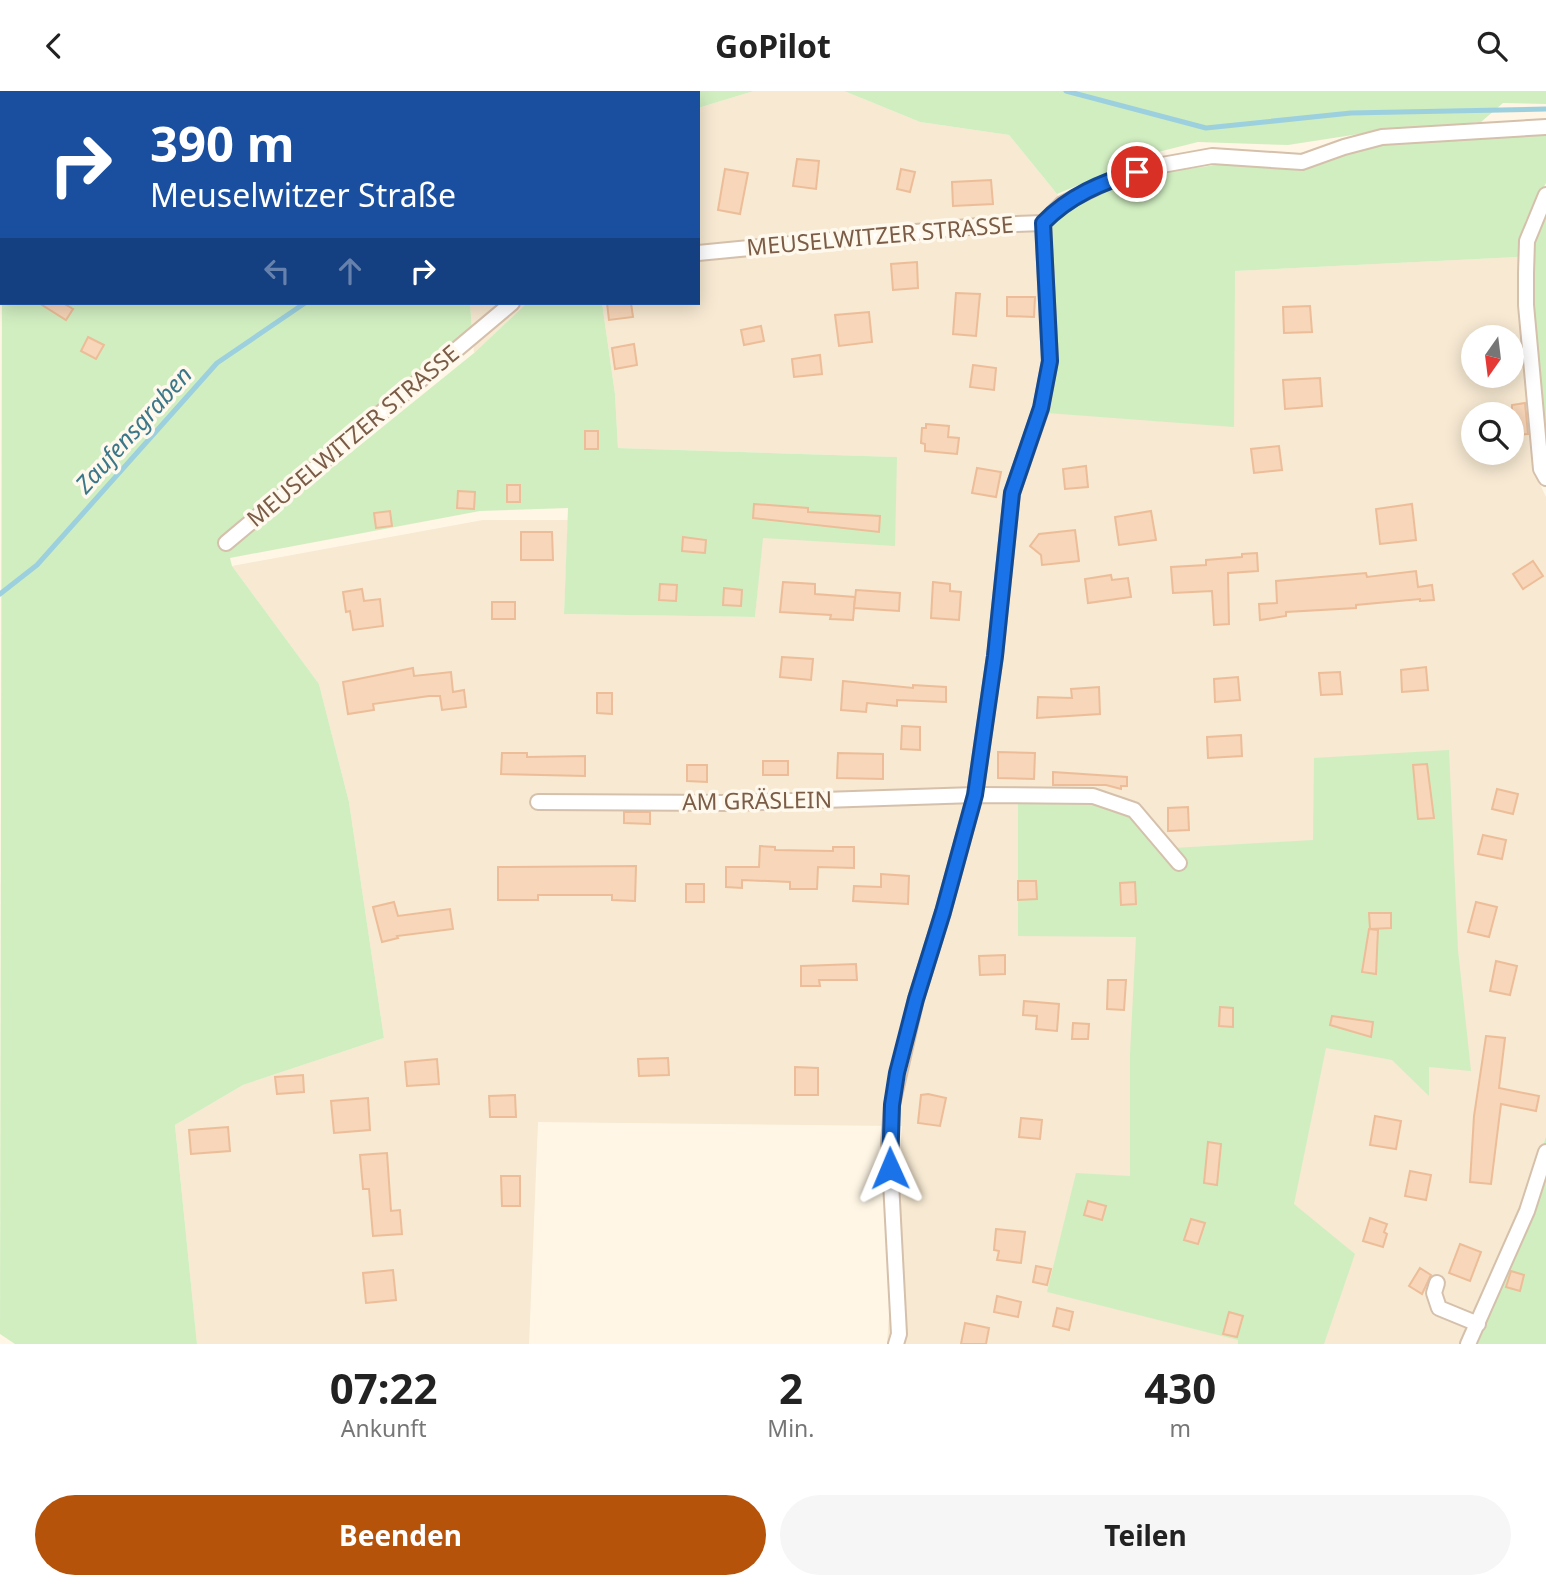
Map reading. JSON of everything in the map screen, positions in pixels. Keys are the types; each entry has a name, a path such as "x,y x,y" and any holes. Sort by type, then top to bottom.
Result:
{"street":[{"name":"MEUSELWITZER STRASSE","path":"700,253 989,225 1043,223 1062,204 1103,184 1162,165 1212,156 1302,162 1382,137 1546,127"},
{"path":"1546,195 1527,240 1526,305 1541,469 1546,478"},
{"path":"896,1344 899,1333 889,1144 892,1105 916,999 975,795 995,656 1012,493 1041,408 1050,361 1043,223"},
{"name":"MEUSELWITZER STRASSE","path":"226,543 510,305"},
{"name":"AM GRÄSLEIN","path":"538,803 730,803 975,795 1093,796 1133,810 1180,863"},
{"path":"1468,1344 1527,1211 1546,1152"},
{"path":"1437,1283 1434,1293 1439,1308 1478,1324"}],"shaded area":[{"path":"754,91 844,91 920,122 1009,135 1057,194 1065,209 1049,250 1058,350 1055,382 1047,412 1235,271 1518,257 1522,325 1461,325 1461,389 1524,389 1524,358 1536,476 1546,497 1546,1136 1523,1209 1468,1344 887,1344 902,1126 538,1122 529,1344 197,1344 175,1125 243,1085 384,1038 349,802 319,684 232,566 483,520 568,520 564,614 755,617 762,538 897,457 618,448 615,394 602,305 700,305 700,107"},
{"path":"470,305 525,305 474,353"}],"green space":[{"path":"700,91 754,91 700,107"},
{"path":"844,91 1546,91 1546,104 1503,103 1481,122 1359,134 1288,145 1198,142 1158,152 1057,194 1009,135 920,122"},
{"path":"1546,133 1546,183 1526,220 1518,257 1235,271 1234,427 1047,413 1055,382 1058,350 1049,250 1052,223 1065,209 1101,191 1146,175 1223,164 1303,169 1383,142"},
{"path":"1546,204 1546,451 1530,289 1533,234"},
{"path":"2,305 470,305 472,329 416,372 301,473 312,484 474,353 525,305 602,305 615,394 618,448 897,457 895,546 763,538 755,617 564,614 568,508 480,511 230,558 232,566 319,684 349,802 384,1038 243,1085 175,1125 197,1344 15,1344 0,1334"},
{"path":"1449,750 1458,950 1471,1071 1429,1067 1429,1096 1392,1060 1326,1048 1294,1204 1355,1254 1324,1344 1238,1344 1238,1340 1047,1292 1076,1173 1130,1176 1130,1054 1136,937 1018,936 1018,799 1088,801 1121,812 1135,821 1171,864 1174,848 1313,840 1314,758"},
{"path":"1546,1136 1546,1344 1468,1344 1523,1209"}],"building":[{"path":"797,159 819,161 816,189 793,186"},
{"path":"725,169 748,173 740,214 718,210"},
{"path":"901,169 915,172 910,192 897,189"},
{"path":"991,180 993,204 953,206 952,182"},
{"path":"917,262 918,288 893,290 891,264"},
{"path":"956,293 980,294 976,336 953,334"},
{"path":"1007,297 1035,297 1034,317 1007,316"},
{"path":"42,305 66,305 73,309 66,320"},
{"path":"607,305 631,305 633,317 609,320"},
{"path":"1310,306 1312,332 1284,333 1283,307"},
{"path":"869,312 872,342 839,346 835,315"},
{"path":"761,326 764,341 744,345 741,330"},
{"path":"88,337 104,345 96,359 81,351"},
{"path":"634,344 637,365 615,369 612,348"},
{"path":"820,355 822,374 794,377 792,359"},
{"path":"973,365 996,368 994,390 970,387"},
{"path":"1320,378 1322,406 1285,409 1283,380"},
{"path":"1525,403 1528,434 1524,434"},
{"path":"926,424 949,426 948,437 959,438 957,454 925,451 925,444 921,443 922,428 926,428"},
{"path":"585,431 598,431 598,449 585,449"},
{"path":"1279,446 1282,470 1254,473 1251,449"},
{"path":"1086,466 1088,487 1065,489 1063,469"},
{"path":"977,468 1001,472 996,497 972,493"},
{"path":"507,485 520,485 520,502 507,502"},
{"path":"458,491 475,492 474,509 457,508"},
{"path":"754,504 808,508 808,512 880,516 879,532 753,518"},
{"path":"1412,504 1416,540 1380,544 1376,509"},
{"path":"390,511 392,526 376,528 374,513"},
{"path":"1151,511 1156,540 1119,545 1115,517"},
{"path":"1075,530 1079,561 1042,565 1041,555 1030,546 1039,534"},
{"path":"521,532 552,532 553,560 521,560"},
{"path":"683,537 706,540 705,553 682,551"},
{"path":"1257,553 1258,571 1228,573 1229,624 1214,625 1212,591 1173,593 1171,567 1206,565 1206,560"},
{"path":"1533,561 1543,576 1523,589 1513,574"},
{"path":"1416,571 1418,587 1432,585 1434,600 1420,599 1356,605 1356,608 1286,612 1286,616 1260,620 1259,604 1277,603 1276,581 1366,573 1367,577"},
{"path":"1111,575 1112,580 1128,578 1131,597 1088,603 1085,579"},
{"path":"783,582 815,584 815,594 855,597 853,620 830,619 831,615 780,612"},
{"path":"933,582 950,584 950,591 961,592 959,620 931,618"},
{"path":"660,584 677,585 676,601 659,600"},
{"path":"724,588 742,590 741,606 723,605"},
{"path":"362,589 364,601 380,599 383,626 353,630 350,611 346,612 343,592"},
{"path":"856,590 900,593 899,611 854,608"},
{"path":"492,602 515,602 515,619 492,619"},
{"path":"782,657 813,659 811,680 780,677"},
{"path":"1426,667 1428,690 1402,692 1401,670"},
{"path":"413,668 414,676 451,672 453,692 464,690 466,707 442,710 440,696 429,696 373,704 374,710 348,714 343,682"},
{"path":"1340,672 1342,694 1321,695 1319,673"},
{"path":"1238,677 1240,700 1215,702 1214,679"},
{"path":"843,681 913,688 913,685 946,687 946,702 897,700 897,706 867,703 866,712 841,710"},
{"path":"1099,687 1100,714 1037,718 1038,697 1072,698 1071,689"},
{"path":"597,693 612,693 612,714 597,713"},
{"path":"902,726 920,727 920,750 901,749"},
{"path":"1241,735 1242,756 1208,758 1207,737"},
{"path":"998,752 1035,753 1034,779 998,778"},
{"path":"502,753 527,753 527,757 585,756 585,776 501,774"},
{"path":"838,753 883,754 883,779 837,778"},
{"path":"763,761 788,761 788,775 763,775"},
{"path":"1427,764 1434,818 1418,819 1413,765"},
{"path":"687,765 707,765 707,782 687,781"},
{"path":"1053,772 1127,777 1127,786 1121,786 1121,789 1106,785 1053,785"},
{"path":"1497,789 1518,794 1513,814 1492,809"},
{"path":"1188,807 1189,830 1168,831 1168,808"},
{"path":"624,812 650,812 650,824 624,823"},
{"path":"1483,835 1506,840 1502,859 1478,854"},
{"path":"760,846 775,847 775,850 833,851 833,847 854,847 854,868 818,867 817,889 790,889 790,882 742,880 742,888 726,887 726,867 759,867"},
{"path":"636,866 635,901 612,900 612,895 538,895 538,900 498,900 498,867"},
{"path":"881,874 909,876 908,904 853,901 854,886 881,887"},
{"path":"1018,881 1036,881 1037,899 1018,900"},
{"path":"1135,882 1136,904 1121,905 1120,883"},
{"path":"686,884 704,884 704,902 686,902"},
{"path":"394,902 398,916 450,909 453,929 397,936 398,938 382,942 373,907"},
{"path":"1476,902 1497,907 1489,937 1468,932"},
{"path":"1369,913 1391,913 1391,928 1370,929"},
{"path":"1369,929 1378,930 1376,974 1362,972"},
{"path":"1005,955 1005,974 980,975 979,956"},
{"path":"1496,961 1517,966 1510,995 1490,991"},
{"path":"856,964 857,980 819,980 820,986 801,986 801,966"},
{"path":"1108,980 1126,980 1124,1010 1107,1009"},
{"path":"1024,1001 1059,1004 1057,1031 1036,1029 1037,1016 1023,1015"},
{"path":"1220,1007 1233,1008 1233,1027 1219,1026"},
{"path":"1332,1016 1373,1022 1371,1037 1330,1025"},
{"path":"1073,1023 1089,1024 1088,1039 1072,1039"},
{"path":"1486,1036 1505,1038 1499,1088 1539,1096 1536,1111 1501,1104 1491,1184 1470,1182 1474,1116"},
{"path":"668,1058 669,1075 639,1076 638,1059"},
{"path":"437,1059 439,1084 407,1086 405,1062"},
{"path":"795,1067 818,1068 818,1095 795,1095"},
{"path":"303,1075 304,1092 277,1094 275,1077"},
{"path":"515,1095 516,1117 490,1117 489,1096"},
{"path":"921,1095 946,1098 940,1126 918,1123"},
{"path":"368,1098 370,1130 334,1133 331,1101"},
{"path":"1375,1116 1401,1121 1396,1149 1370,1145"},
{"path":"1021,1118 1042,1120 1040,1139 1019,1137"},
{"path":"228,1127 230,1151 191,1154 189,1130"},
{"path":"1208,1142 1221,1144 1217,1185 1204,1183"},
{"path":"387,1153 391,1211 400,1210 402,1234 373,1236 369,1189 363,1189 360,1155"},
{"path":"1410,1171 1431,1175 1426,1200 1405,1196"},
{"path":"501,1176 520,1176 520,1206 502,1206"},
{"path":"1088,1201 1106,1206 1102,1220 1084,1215"},
{"path":"1370,1218 1387,1224 1383,1247 1363,1241"},
{"path":"1191,1219 1205,1223 1198,1244 1184,1240"},
{"path":"996,1229 1025,1232 1021,1263 997,1260 999,1251 994,1250"},
{"path":"1460,1244 1481,1252 1470,1281 1449,1273"},
{"path":"1036,1266 1051,1269 1047,1285 1033,1282"},
{"path":"1420,1268 1431,1275 1422,1294 1409,1286"},
{"path":"393,1270 396,1300 366,1303 363,1273"},
{"path":"1511,1271 1524,1275 1520,1291 1506,1287"},
{"path":"997,1296 1021,1302 1018,1317 994,1312"},
{"path":"1057,1308 1073,1312 1069,1330 1053,1326"},
{"path":"1229,1312 1243,1316 1237,1337 1223,1334"},
{"path":"965,1323 989,1328 986,1344 961,1344"}],"waterway":[{"name":"Zaufensgraben","path":"1066,91 1206,128 1351,113 1546,109"},
{"name":"Zaufensgraben","path":"0,594 37,565 217,363 302,305"}],"route":[{"path":"890,1168 889,1144 897,1073 975,795 995,656 1012,493 1041,408 1050,361 1043,223 1062,204 1113,179 1137,172"}]}
